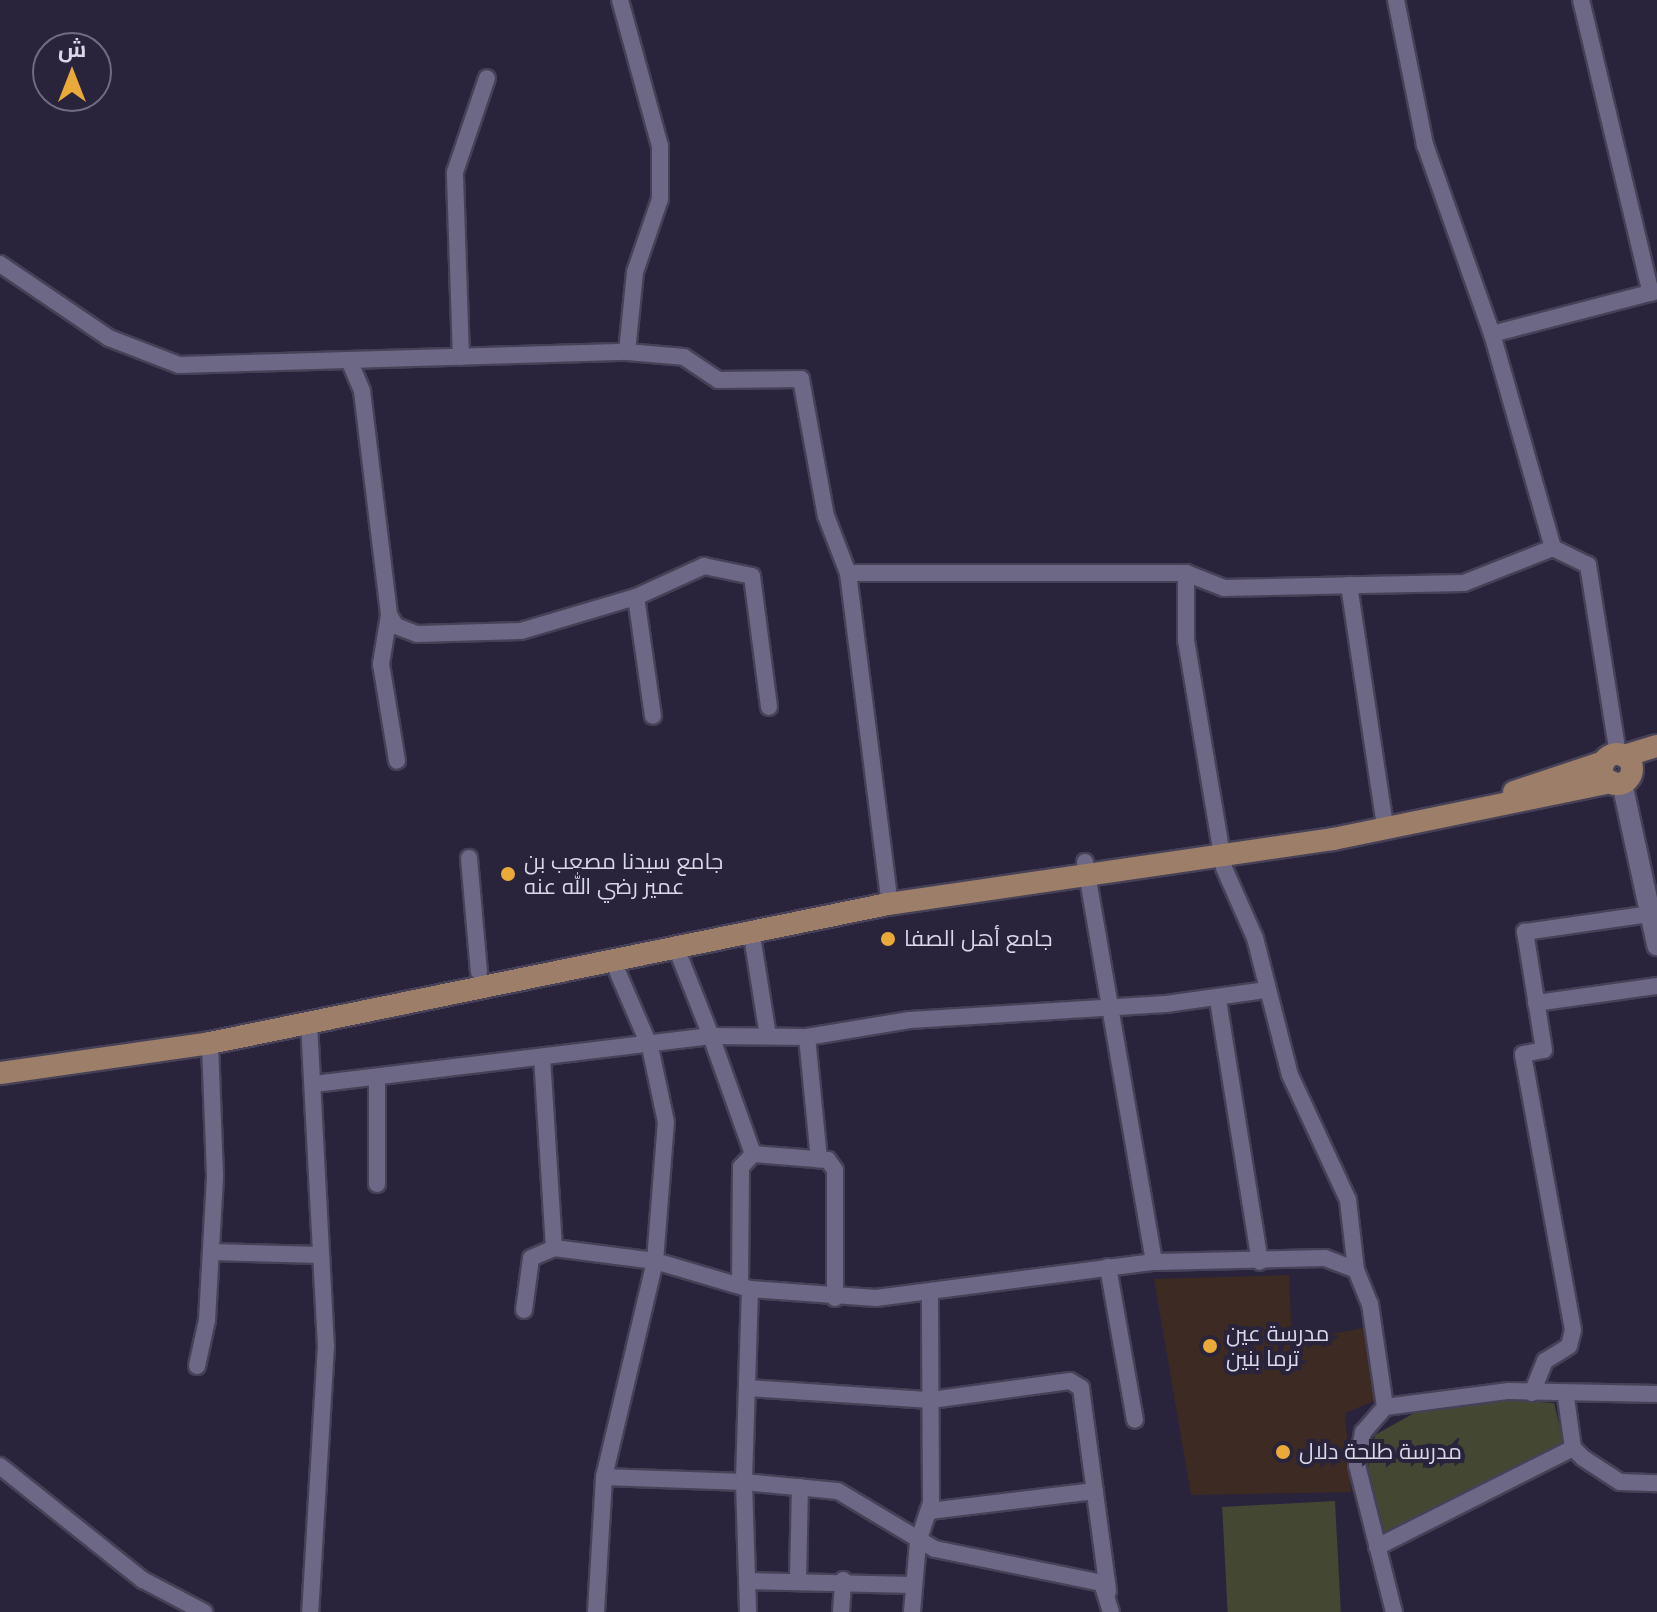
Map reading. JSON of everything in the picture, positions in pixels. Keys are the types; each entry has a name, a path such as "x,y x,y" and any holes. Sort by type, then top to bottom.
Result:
{"main road":[{"path":"1618,769 1657,746"},
{"path":"0,1061 204,1030 888,890 1086,869 1221,850 1528,796 1618,769 1657,761"},
{"path":"1221,850 1528,796"},
{"path":"0,1073 210,1043 675,945 1086,869"}],"street":[{"path":"620,0 660,146 660,199 635,272 627,352"},
{"path":"1396,0 1425,145 1492,334 1553,548"},
{"path":"1492,334 1654,292 1581,0"},
{"path":"461,357 455,172 487,78"},
{"path":"0,264 109,338 179,365 627,352 684,357 718,380 801,379 826,516 848,573 888,890"},
{"path":"349,360 362,391 389,615 381,664 397,761"},
{"path":"848,573 1186,573 1224,588 1464,583 1553,548 1588,565 1618,769 1657,945"},
{"path":"389,615 417,634 521,631 636,597 704,566 752,576 769,707"},
{"path":"1186,573 1186,640 1221,850 1255,938 1265,990 1290,1075 1348,1200 1356,1270 1370,1304 1385,1407"},
{"path":"1349,585 1384,819"},
{"path":"636,597 653,716"},
{"path":"469,858 479,972"},
{"path":"1086,869 1154,1262"},
{"path":"1532,1393 1545,1361 1569,1346 1573,1330 1523,1054 1544,1050 1525,932 1650,914"},
{"path":"751,930 768,1036"},
{"path":"675,945 753,1154"},
{"path":"596,1612 604,1477 655,1261 666,1122 650,1047 612,959"},
{"path":"1536,1003 1657,986"},
{"path":"314,1084 650,1047 711,1036 807,1037 910,1020 1218,1000 1265,990"},
{"path":"1218,1000 1260,1262"},
{"path":"309,1023 314,1084 324,1464 310,1612"},
{"path":"807,1037 819,1159"},
{"path":"197,1366 211,1252 210,1043"},
{"path":"542,1057 554,1248"},
{"path":"377,1079 377,1184"},
{"path":"753,1154 819,1159 835,1170 835,1298"},
{"path":"748,1612 744,1482 748,1388 741,1167 753,1154"},
{"path":"524,1310 531,1258 554,1248 655,1261 745,1287 835,1298 930,1292 1154,1262 1260,1262 1325,1258 1356,1270"},
{"path":"211,1252 319,1255"},
{"path":"1108,1267 1135,1420"},
{"path":"912,1612 918,1542 929,1511 930,1292"},
{"path":"748,1388 931,1400 1070,1381 1081,1388 1111,1612"},
{"path":"1394,1612 1357,1465 1363,1432 1385,1407 1532,1393 1566,1398 1657,1394"},
{"path":"1566,1398 1573,1448 1620,1482 1657,1483"},
{"path":"1377,1547 1573,1448"},
{"path":"0,1466 143,1580 204,1612"},
{"path":"604,1477 744,1482 838,1491 918,1542 1102,1583 1108,1591"},
{"path":"798,1580 800,1487"},
{"path":"929,1511 1095,1491"},
{"path":"747,1581 843,1580 912,1585"},
{"path":"841,1612 843,1580"}],"shaded area":[{"path":"1289,1275 1292,1341 1364,1328 1374,1401 1345,1413 1351,1492 1191,1495 1154,1279"}],"green space":[{"path":"1508,1400 1554,1403 1564,1444 1385,1534 1368,1467 1375,1435 1416,1412"},
{"path":"1335,1501 1341,1612 1228,1612 1222,1507"}],"place":[{"name":"جامع سيدنا مصعب بن عمير رضي الله عنه","path":"508,874"},
{"name":"جامع أهل الصفا","path":"888,939"},
{"name":"مدرسة عين ترما بنين","path":"1210,1346"},
{"name":"مدرسة طلحة دلال","path":"1283,1452"}]}
